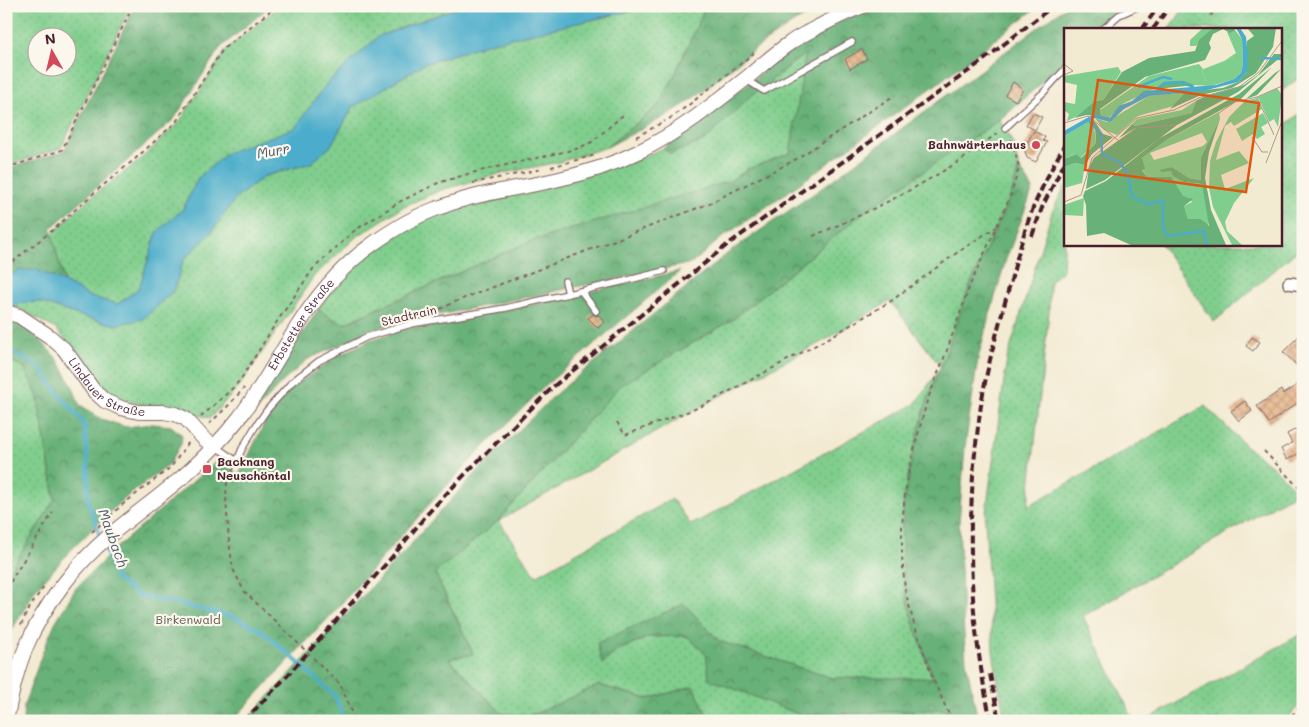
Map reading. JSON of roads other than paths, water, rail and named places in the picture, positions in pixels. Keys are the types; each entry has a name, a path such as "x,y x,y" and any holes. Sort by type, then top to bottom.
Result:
{"street":[{"name":"Erbstetter Straße","path":"6,721 11,693 26,647 38,622 64,584 82,561 132,517 186,474 238,419 300,322 329,283 352,260 408,221 441,206 476,196 564,178 598,168 638,152 680,128 791,42 839,15 863,6"},
{"path":"1289,283 1303,284"},
{"name":"Lindauer Straße","path":"13,314 49,336 64,349 94,391 105,401 121,408 139,412 175,414 186,419 199,434 214,446"}],"lane":[{"path":"1104,28 1119,15 1139,6"},
{"path":"745,79 764,91 852,42"},
{"path":"1005,128 1044,92 1064,70"},
{"name":"Stadtrain","path":"214,446 237,461 255,427 292,382 319,361 367,337 411,324 506,308 664,271"},
{"path":"565,281 568,294"},
{"path":"581,291 596,311"}],"water":[{"name":"Murr","path":"462,6 652,6 489,43 424,64 353,107 330,147 311,163 265,176 236,198 211,233 184,259 174,290 143,319 116,325 87,318 39,302 20,303 6,315 6,276 20,270 37,270 91,297 118,304 139,288 157,232 183,209 198,178 228,152 295,128 327,83 379,36"}],"waterway":[{"name":"Maubach","path":"6,349 39,366 58,393 84,423 88,463 88,501 101,539"},
{"name":"Maubach","path":"104,545 116,579 139,596 236,618 261,630 335,696 345,721"}],"railway":[{"path":"244,721 288,675 429,512 554,386 727,245 981,62 1053,6"},
{"path":"1143,28 1159,6"},
{"path":"1154,28 1170,6"},
{"path":"991,721 978,647 972,571 972,495 979,420 991,357 1023,235 1036,201 1064,146"},
{"path":"1032,236 1043,205 1064,164"},
{"path":"990,674 999,721"}],"place":[{"name":"Bahnwärterhaus","path":"1036,145"},
{"name":"Backnang Neuschöntal","path":"207,469"}],"park label":[{"name":"Birkenwald","path":"188,620"}]}
